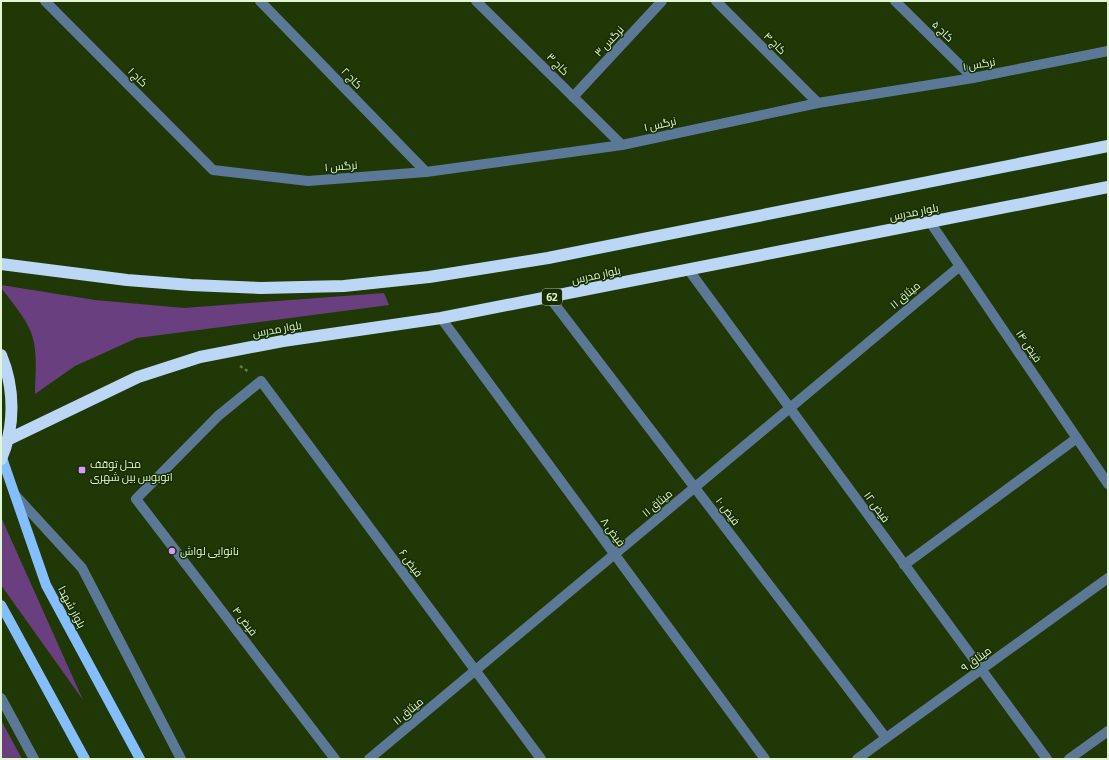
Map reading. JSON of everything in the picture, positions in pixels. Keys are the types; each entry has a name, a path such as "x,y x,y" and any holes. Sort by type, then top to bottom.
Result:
{"highway":[{"path":"1,264 127,280 222,287 261,288 344,286 428,277 548,258 1108,146"},
{"name":"بلوار مدرس","path":"7,440 138,377 200,357 283,341 441,318 550,298 1108,187"},
{"path":"1,356 12,394 10,428 1,458"}],"main road":[{"name":"بلوار شهدا","path":"1,458 46,585 140,759"},
{"path":"1,605 85,759"}],"street":[{"name":"کاج ۱","path":"46,1 213,170"},
{"name":"کاج ۲","path":"260,1 426,172"},
{"name":"کاج ۳","path":"476,1 622,145"},
{"name":"نرگس ۳","path":"573,97 662,1"},
{"name":"کاج ۴","path":"716,1 818,103"},
{"name":"کاج ۵","path":"895,1 974,78"},
{"name":"نرگس ۱","path":"213,170 308,181 426,172 622,145 818,103 974,78 1108,51"},
{"name":"فیض ۱۴","path":"930,222 1108,484"},
{"name":"میثاق ۱۱","path":"369,759 960,266"},
{"name":"فیض ۱۲","path":"688,270 1046,759"},
{"name":"فیض ۱۰","path":"550,298 886,738"},
{"name":"فیض ۸","path":"441,318 765,759"},
{"name":"فیض ۴","path":"261,381 218,416 136,499 335,759"},
{"name":"فیض ۶","path":"261,381 541,759"},
{"path":"904,565 1077,438"},
{"path":"14,494 82,568 181,759"},
{"name":"میثاق ۹","path":"857,759 1108,578"},
{"path":"1,698 34,759"},
{"path":"1068,759 1108,731"}],"shaded area":[{"path":"1,285 95,300 184,308 384,293 389,305 137,338 75,366 35,394 36,357 32,335 23,317 1,288"},
{"path":"1,517 83,700 1,585"},
{"path":"1,720 22,759 1,759"}],"place":[{"name":"محل توقف اتوبوس بین شهری","path":"82,470"},
{"name":"نانوایی لواش","path":"172,551"}]}
